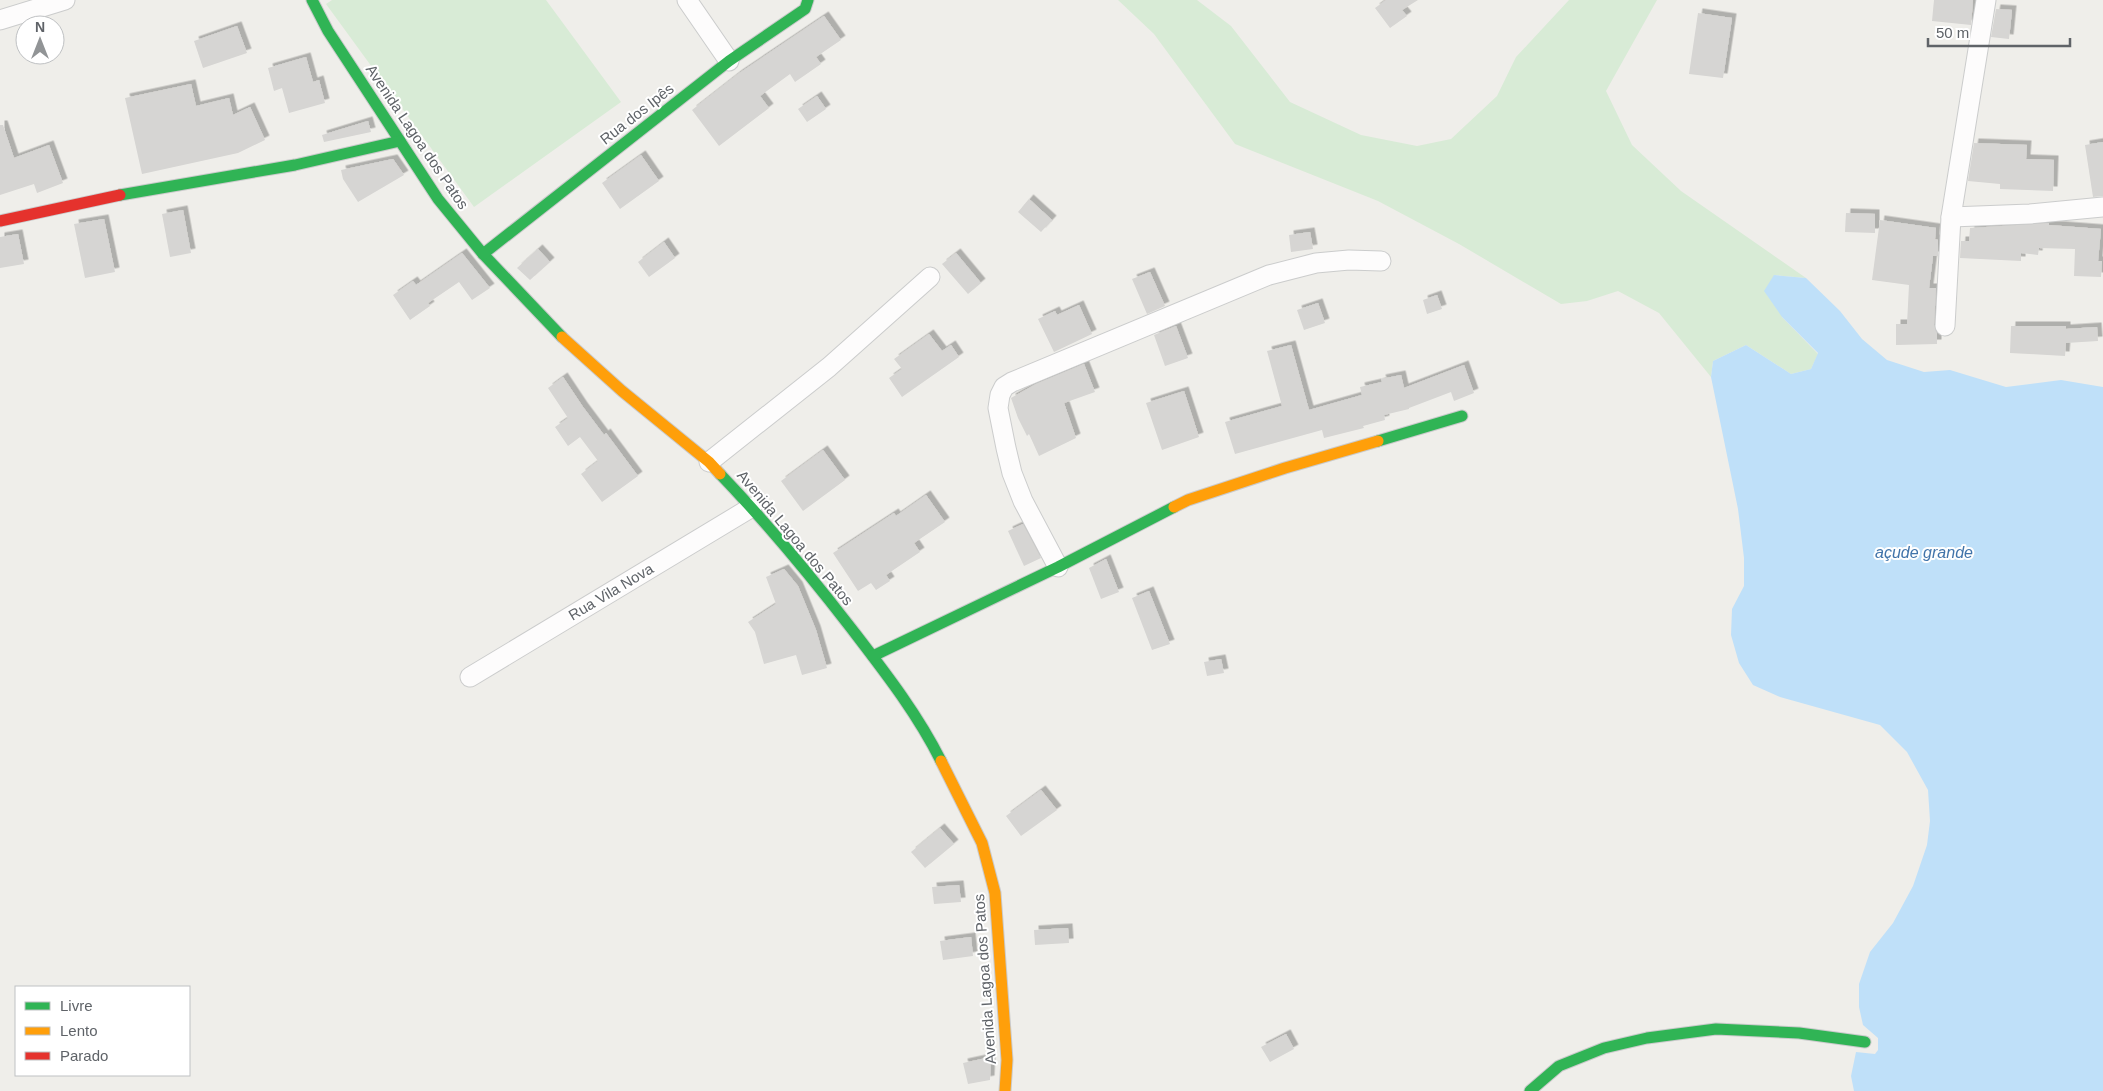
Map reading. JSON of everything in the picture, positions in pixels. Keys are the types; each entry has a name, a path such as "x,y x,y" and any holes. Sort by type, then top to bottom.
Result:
{"street":[{"path":"0,20 65,0"},
{"name":"Avenida Lagoa dos Patos","path":"312,0 328,31 438,199 483,254 565,340 709,462 752,506 813,579 902,694 931,741 982,843 996,893 1007,1060 1005,1084"},
{"path":"687,0 729,61"},
{"name":"Rua dos Ipês","path":"483,254 729,61 805,9 808,0"},
{"path":"1946,326 1951,216 1986,0"},
{"path":"0,221 121,195 295,165 400,142"},
{"path":"1951,216 2030,214 2103,207"},
{"path":"1058,567 1023,501 1012,473 998,408 1000,395 1004,388 1012,382 1268,275 1316,263 1349,260 1381,261"},
{"path":"709,462 829,367 930,276"},
{"path":"873,656 1058,567 1188,500 1285,468 1462,416"},
{"name":"Rua Vila Nova","path":"470,677 752,506"},
{"path":"1530,1091 1559,1066 1604,1048 1647,1038 1716,1029 1799,1033 1865,1042"},
{"path":"1005,1084 1021,1091"}],"green space":[{"path":"332,0 546,0 621,102 474,207 326,4"},
{"path":"1118,0 1197,0 1231,26 1290,102 1361,135 1417,146 1451,139 1497,96 1516,57 1569,0 1657,0 1606,91 1632,145 1681,191 1806,278 1774,275 1782,317 1818,354 1811,369 1791,374 1746,345 1713,361 1711,377 1659,313 1618,291 1587,301 1561,304 1459,244 1378,201 1235,144 1154,34"}],"water":[{"name":"açude grande","path":"1774,275 1806,278 1840,311 1862,339 1887,360 1924,372 1950,370 2006,387 2061,380 2103,387 2103,1091 1854,1091 1851,1076 1856,1052 1875,1054 1878,1050 1878,1038 1863,1025 1859,1007 1859,984 1870,952 1893,923 1913,886 1927,845 1930,821 1928,790 1907,752 1880,725 1780,697 1753,685 1739,663 1731,635 1732,609 1744,586 1744,558 1738,509 1711,377 1713,361 1746,345 1791,374 1811,369 1818,353 1782,317 1764,291"}],"building":[{"path":"1386,0 1418,0 1402,10 1407,16 1390,28 1375,8"},
{"path":"1934,0 1973,0 1971,25 1932,21"},
{"path":"1996,9 2012,10 2009,39 1991,37"},
{"path":"1698,13 1732,18 1723,78 1689,74"},
{"path":"824,16 841,40 816,57 821,64 795,82 790,74 760,96 769,108 719,146 692,110 738,74"},
{"path":"237,26 247,53 203,68 194,41"},
{"path":"306,57 313,82 319,80 325,103 289,113 282,88 274,91 268,68"},
{"path":"191,84 196,106 229,98 233,115 250,107 265,140 238,153 142,174 125,98"},
{"path":"817,96 826,109 807,122 798,109"},
{"path":"368,121 371,132 324,142 322,135"},
{"path":"0,125 3,125 14,158 49,145 63,183 37,193 34,184 0,195"},
{"path":"2103,142 2103,196 2093,197 2085,145"},
{"path":"1974,143 2027,145 2026,159 2054,160 2053,191 2000,189 2000,184 1968,181"},
{"path":"641,155 659,181 620,209 602,183"},
{"path":"393,159 404,175 358,202 343,179 341,170"},
{"path":"1029,199 1052,220 1041,232 1018,212"},
{"path":"183,210 191,253 170,257 162,214"},
{"path":"1846,213 1875,214 1875,233 1845,232"},
{"path":"104,219 115,272 85,278 74,224"},
{"path":"1880,220 1936,228 1935,239 1938,240 1938,256 1933,256 1929,288 1936,288 1934,325 1937,334 1937,344 1896,345 1896,324 1907,324 1909,285 1872,280"},
{"path":"2049,223 2049,225 2101,229 2098,261 2102,261 2101,277 2074,276 2075,249 2039,248 2038,255 2021,253 2021,261 1960,258 1961,241 1969,241 1970,228"},
{"path":"1310,232 1313,249 1291,252 1289,235"},
{"path":"18,234 24,264 0,268 0,237"},
{"path":"664,242 675,258 649,277 638,262"},
{"path":"538,249 550,262 530,280 517,268"},
{"path":"462,253 490,288 472,300 459,282 428,303 430,306 410,320 393,295 413,281 416,285"},
{"path":"956,253 981,283 968,294 942,264"},
{"path":"1150,272 1165,306 1147,314 1132,279"},
{"path":"1437,295 1442,309 1427,314 1423,300"},
{"path":"1318,303 1325,323 1304,330 1297,310"},
{"path":"1079,305 1092,334 1054,352 1038,319 1055,311 1057,315"},
{"path":"1176,326 1188,358 1165,366 1154,335"},
{"path":"2011,326 2066,326 2066,329 2097,327 2098,341 2066,343 2065,356 2010,353"},
{"path":"929,334 942,351 951,345 959,357 902,397 889,378 902,369 894,359"},
{"path":"1291,345 1309,410 1362,395 1360,387 1382,382 1381,379 1401,375 1404,388 1464,365 1474,393 1454,401 1451,392 1409,409 1384,415 1385,420 1363,426 1364,428 1324,438 1322,430 1235,454 1225,422 1282,406 1267,351"},
{"path":"1084,364 1095,392 1064,403 1076,438 1039,456 1029,434 1027,436 1018,418 1011,398 1036,384"},
{"path":"563,377 604,435 606,433 638,476 602,502 581,474 598,461 580,437 568,446 555,427 568,418 548,388"},
{"path":"1184,391 1199,437 1162,450 1146,403"},
{"path":"823,450 845,480 803,511 781,481"},
{"path":"926,495 945,522 914,543 920,552 886,575 890,581 876,590 871,583 858,591 833,553 894,513 896,516"},
{"path":"1023,524 1041,558 1024,566 1008,531"},
{"path":"1106,559 1119,592 1101,599 1089,568"},
{"path":"784,569 798,586 816,630 827,668 802,675 796,655 764,664 755,632 748,622 776,604 766,577"},
{"path":"1149,591 1170,644 1152,650 1132,598"},
{"path":"1221,659 1224,673 1207,676 1204,662"},
{"path":"1041,790 1057,810 1021,836 1006,816"},
{"path":"940,828 954,844 925,868 911,852"},
{"path":"959,885 961,902 934,904 932,887"},
{"path":"1068,928 1069,943 1035,945 1034,930"},
{"path":"971,937 973,956 943,960 940,941"},
{"path":"1286,1034 1294,1049 1270,1062 1261,1047"},
{"path":"991,1057 990,1080 968,1084 963,1063"}],"traffic: fast":[{"path":"312,0 328,31 438,199 483,254 562,337"},
{"path":"483,254 729,61 805,9 808,0"},
{"path":"120,195 295,165 400,141"},
{"path":"1378,441 1462,416"},
{"path":"720,474 755,511 820,588 888,676 911,709 941,761"},
{"path":"873,656 1058,567 1174,507"},
{"path":"1530,1091 1559,1066 1604,1048 1647,1038 1716,1029 1799,1033 1865,1042"}],"traffic: slow":[{"path":"562,337 622,391 709,462 720,474"},
{"path":"1174,507 1188,500 1285,468 1378,441"},
{"path":"941,761 982,843 995,893 1007,1060 1005,1091"}],"traffic: jam":[{"path":"0,221 120,195"}]}
